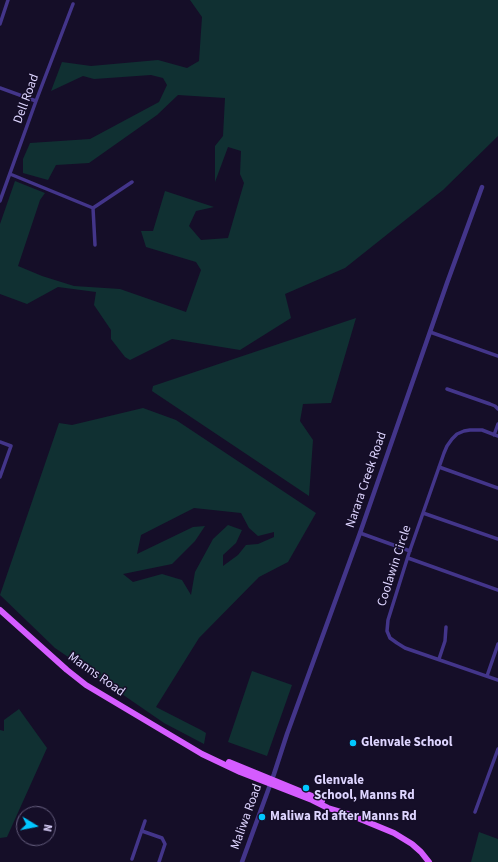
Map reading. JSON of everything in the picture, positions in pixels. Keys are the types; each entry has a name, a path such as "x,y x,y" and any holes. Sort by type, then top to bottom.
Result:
{"main road":[{"name":"Manns Road","path":"0,610 86,685 188,746 204,751 271,782 312,796 348,814 400,835 417,848 429,862"}],"street":[{"path":"0,24 8,0"},
{"name":"Dell Road","path":"0,202 73,4"},
{"path":"0,88 36,101"},
{"path":"10,174 93,208"},
{"path":"93,208 132,182"},
{"name":"Narara Creek Road","path":"271,782 482,186"},
{"path":"93,208 95,244"},
{"path":"430,332 498,356"},
{"path":"448,389 495,406 498,409"},
{"path":"496,435 498,424"},
{"name":"Coolawin Circle","path":"496,435 482,430 464,431 457,434 447,446 410,551 388,620 387,631 390,638 405,648 498,680"},
{"path":"0,442 10,446 0,477"},
{"path":"439,467 498,488"},
{"path":"423,513 498,539"},
{"path":"360,533 410,551"},
{"path":"408,558 498,590"},
{"path":"439,659 445,641 446,627"},
{"path":"486,676 498,644"},
{"path":"475,812 498,749"},
{"name":"Maliwa Road","path":"242,862 271,782"},
{"path":"132,859 145,822"},
{"path":"142,831 162,838 165,844 159,862"}],"green space":[{"path":"190,0 498,0 498,136 443,190 345,268 285,294 291,318 240,350 172,339 130,360 125,357 111,339 111,330 94,305 96,292 58,287 27,304 0,294 0,224 15,181 45,193 40,200 18,266 42,276 74,286 120,289 186,312 201,270 196,262 146,247 141,231 153,231 165,191 214,207 196,211 189,226 201,240 228,238 244,183 240,174 241,151 228,147 215,182 215,146 223,136 225,98 178,95 157,115 89,163 56,165 48,180 23,173 23,159 30,143 90,139 159,102 167,85 163,78 151,75 94,79 83,76 51,91 62,62 91,66 158,60 187,68 199,61 202,17"},
{"path":"356,318 331,403 303,404 300,421 313,440 309,496 152,391 153,386"},
{"path":"143,408 176,420 316,513 288,562 259,577 199,638 156,707 206,733 204,744 164,723 55,648 0,595 59,423 72,425","holes":["194,508 241,513 249,528 258,536 274,532 274,537 258,544 246,545 238,555 223,566 223,555 236,543 242,530 228,525 213,539 195,572 191,595 182,580 162,574 133,582 123,574 172,564 195,541 205,526 193,527 137,554 141,535"]},
{"path":"252,671 292,685 267,756 228,742"},
{"path":"19,709 47,748 21,806 16,806 16,817 7,837 0,838 0,730 4,731 4,720"},
{"path":"479,832 498,839 498,862 471,862"}],"place":[{"name":"Glenvale School","path":"353,743"},
{"name":"Glenvale School, Manns Rd","path":"306,788"},
{"name":"Maliwa Rd after Manns Rd","path":"262,817"}]}
